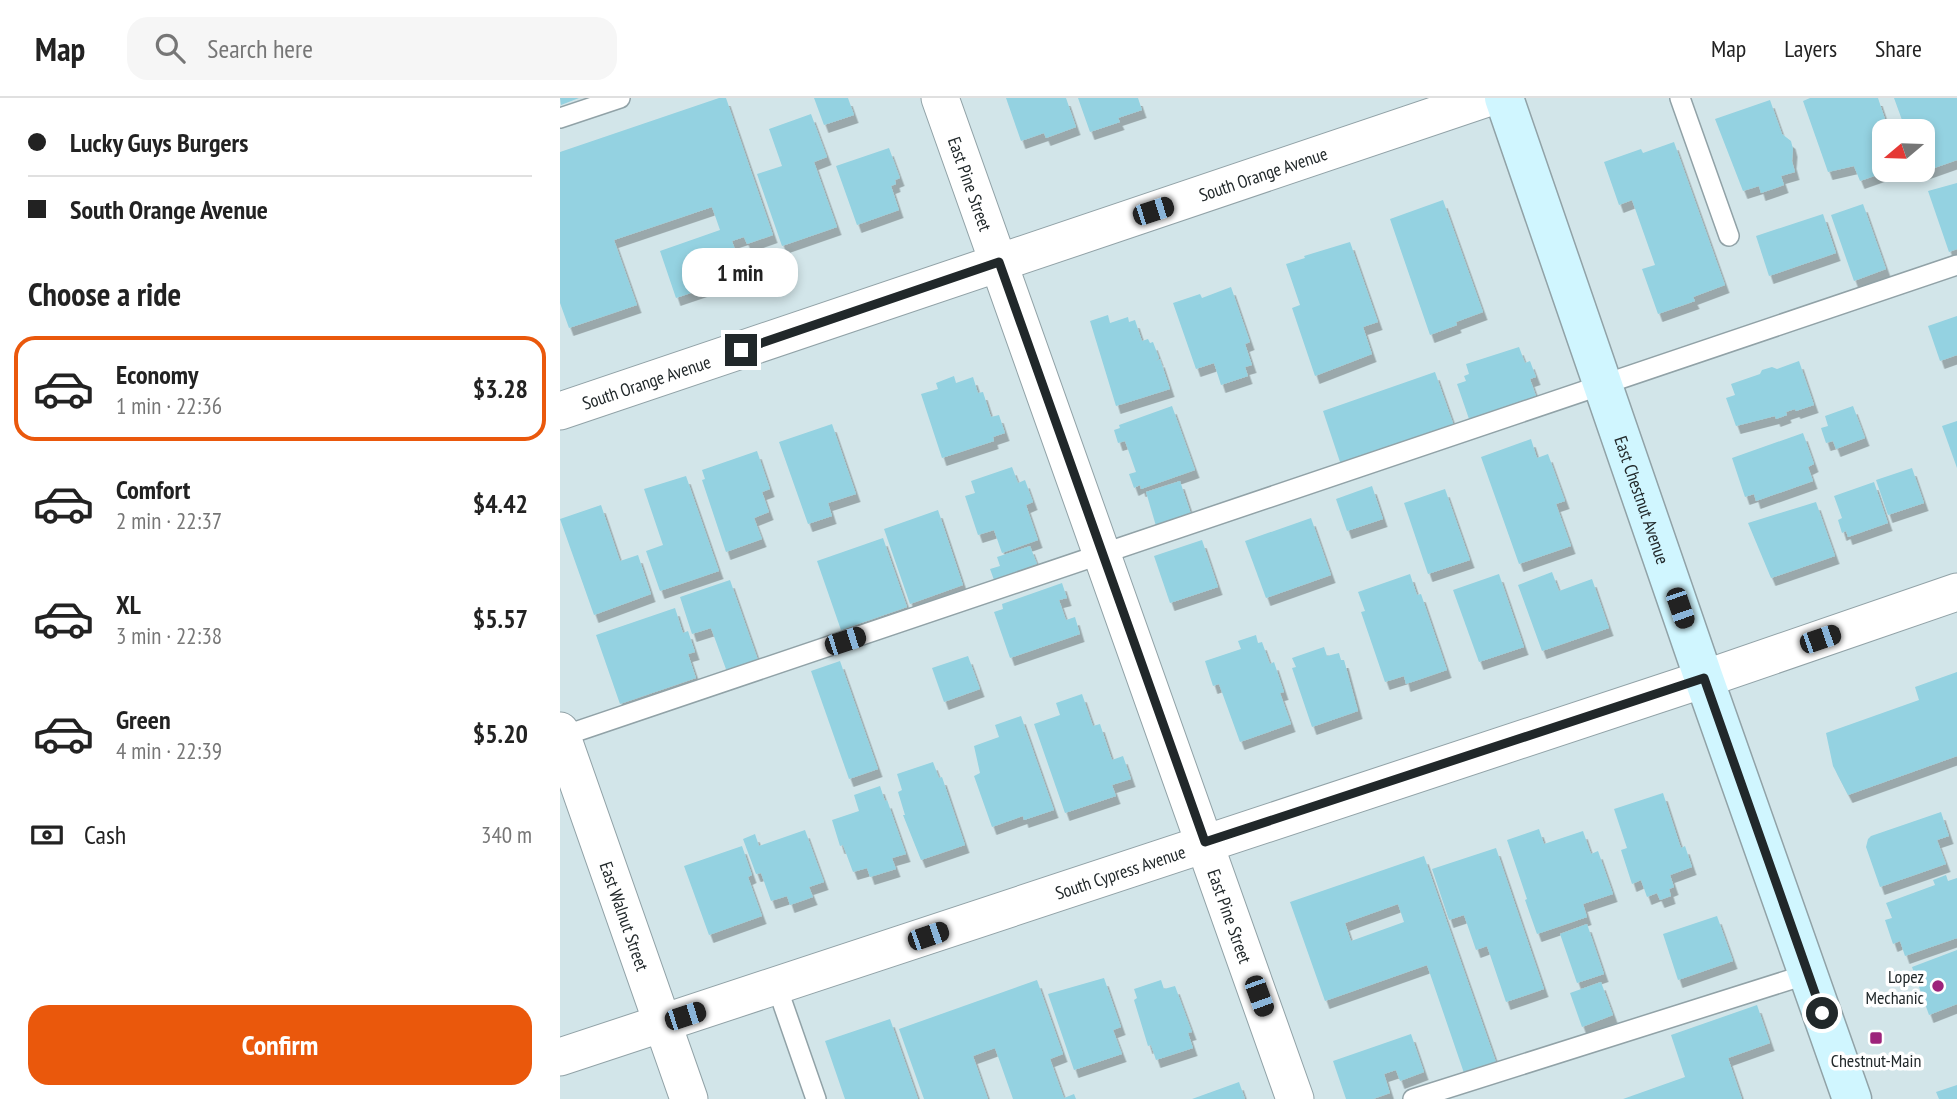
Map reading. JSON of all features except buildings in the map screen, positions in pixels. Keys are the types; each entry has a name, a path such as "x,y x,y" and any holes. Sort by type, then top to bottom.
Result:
{"street":[{"name":"East Pine Street","path":"940,98 1295,1099"},
{"name":"South Orange Avenue","path":"560,411 1487,98"},
{"name":"East Chestnut Avenue","path":"1504,98 1852,1099"},
{"name":"South Cypress Avenue","path":"560,1057 777,987 1957,592"},
{"name":"East Walnut Street","path":"561,735 689,1099"}],"lane":[{"path":"560,118 620,98"},
{"path":"1680,98 1729,236"},
{"path":"561,735 1957,265"},
{"path":"1413,1099 1808,974"},
{"path":"777,987 816,1099"}],"place":[{"name":"Lopez Mechanic","path":"1938,986"},
{"name":"Chestnut-Main","path":"1876,1038"}],"route":[{"path":"741,350 999,262 1205,842 1704,678 1822,1013"}]}
